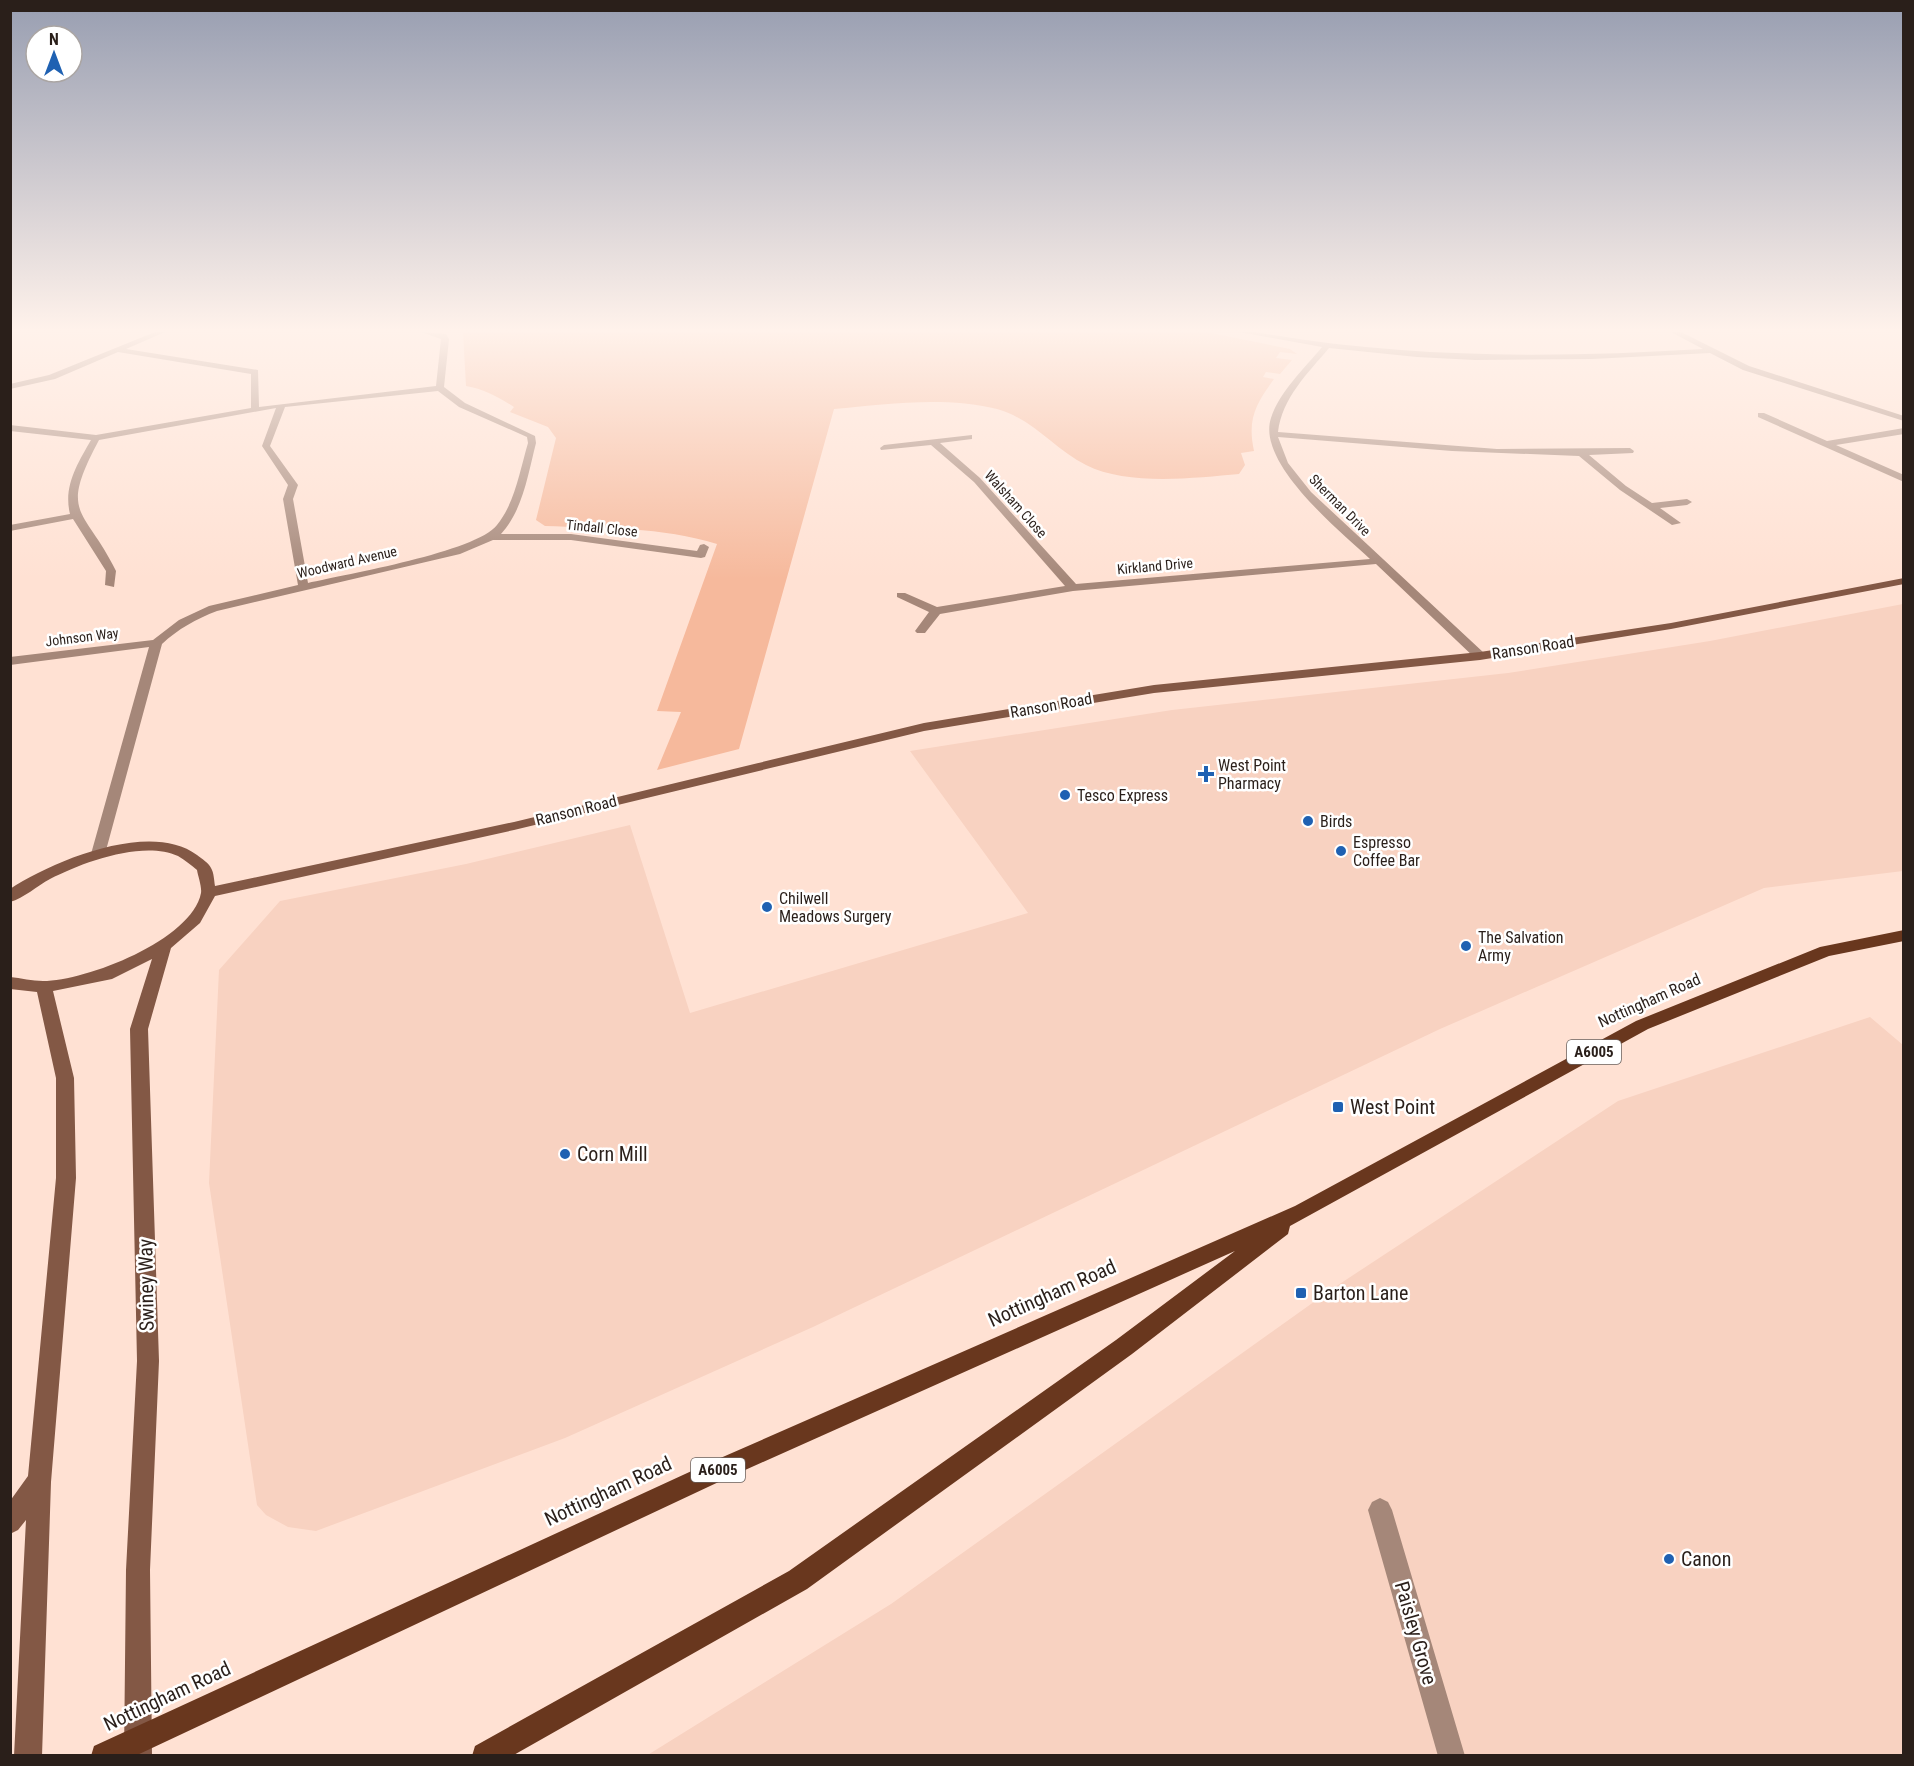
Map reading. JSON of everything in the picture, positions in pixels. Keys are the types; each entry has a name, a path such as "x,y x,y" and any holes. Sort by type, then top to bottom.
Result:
{"main road":[{"name":"Nottingham Road","path":"104,1755 138,1747 717,1471 1302,1212 1642,1025 1826,951 1904,935"},
{"name":"Nottingham Road","path":"486,1755 798,1580 1124,1347 1302,1212"}],"street":[{"path":"10,428 96,438 225,414"},
{"path":"278,414 266,446 293,485 288,499 304,588"},
{"name":"Woodward Avenue","path":"156,643 181,623 197,614 456,552 491,537 508,517 532,444 531,436 481,414"},
{"path":"1279,414 1274,434 1481,450 1582,454 1630,451"},
{"path":"1889,414 1904,419"},
{"path":"1761,415 1904,479"},
{"path":"1827,444 1904,430"},
{"name":"Sherman Drive","path":"1274,434 1284,464 1297,480 1378,561 1480,656"},
{"path":"884,448 969,437"},
{"path":"96,438 78,470 70,492 74,516 111,571 110,585"},
{"name":"Walsham Close","path":"933,442 977,480 1074,588"},
{"path":"1582,454 1623,488 1676,523"},
{"path":"1650,506 1687,502"},
{"path":"10,528 74,516"},
{"name":"Tindall Close","path":"491,537 571,537 701,555 704,547"},
{"name":"Kirkland Drive","path":"936,611 1074,588 1378,561"},
{"name":"Ranson Road","path":"209,892 514,826 924,727 1154,689 1480,656 1671,626 1904,581"},
{"path":"901,595 936,611 921,631"},
{"path":"98,854 156,643"},
{"name":"Johnson Way","path":"10,661 156,643"},
{"path":"10,897 26,885 61,866 98,854 144,847 181,852 204,868 209,892 195,919 164,946 106,975 44,987 10,983"},
{"name":"Swiney Way","path":"138,1747 138,1570 148,1361 139,1029 164,946"},
{"path":"28,1755 39,1482 66,1178 65,1078 44,987"},
{"path":"10,1522 39,1482"},
{"name":"Paisley Grove","path":"1380,1510 1452,1755"}],"shaded area":[{"path":"516,414 832,414 739,749 657,770 681,712 657,711 717,544 654,531 545,526 536,520 556,438 548,427"},
{"path":"1011,414 1254,414 1252,430 1254,451 1241,453 1245,465 1239,474 1161,479 1121,476 1102,472 1086,465"},
{"path":"1903,604 1903,871 1764,888 1440,1029 813,1327 565,1438 316,1531 288,1527 266,1515 257,1505 209,1183 219,970 280,901 466,864 630,825 690,1013 1028,913 910,751 1172,710 1508,673 1710,641"},
{"path":"1870,1017 1903,1045 1903,1755 646,1756 891,1604 1332,1289 1618,1101"}],"place":[{"name":"West Point Pharmacy","path":"1206,774"},
{"name":"Tesco Express","path":"1065,795"},
{"name":"Birds","path":"1308,821"},
{"name":"Espresso Coffee Bar","path":"1341,851"},
{"name":"Chilwell Meadows Surgery","path":"767,907"},
{"name":"The Salvation Army","path":"1466,946"},
{"name":"West Point","path":"1338,1107"},
{"name":"Corn Mill","path":"565,1154"},
{"name":"Barton Lane","path":"1301,1293"},
{"name":"Canon","path":"1669,1559"}]}
